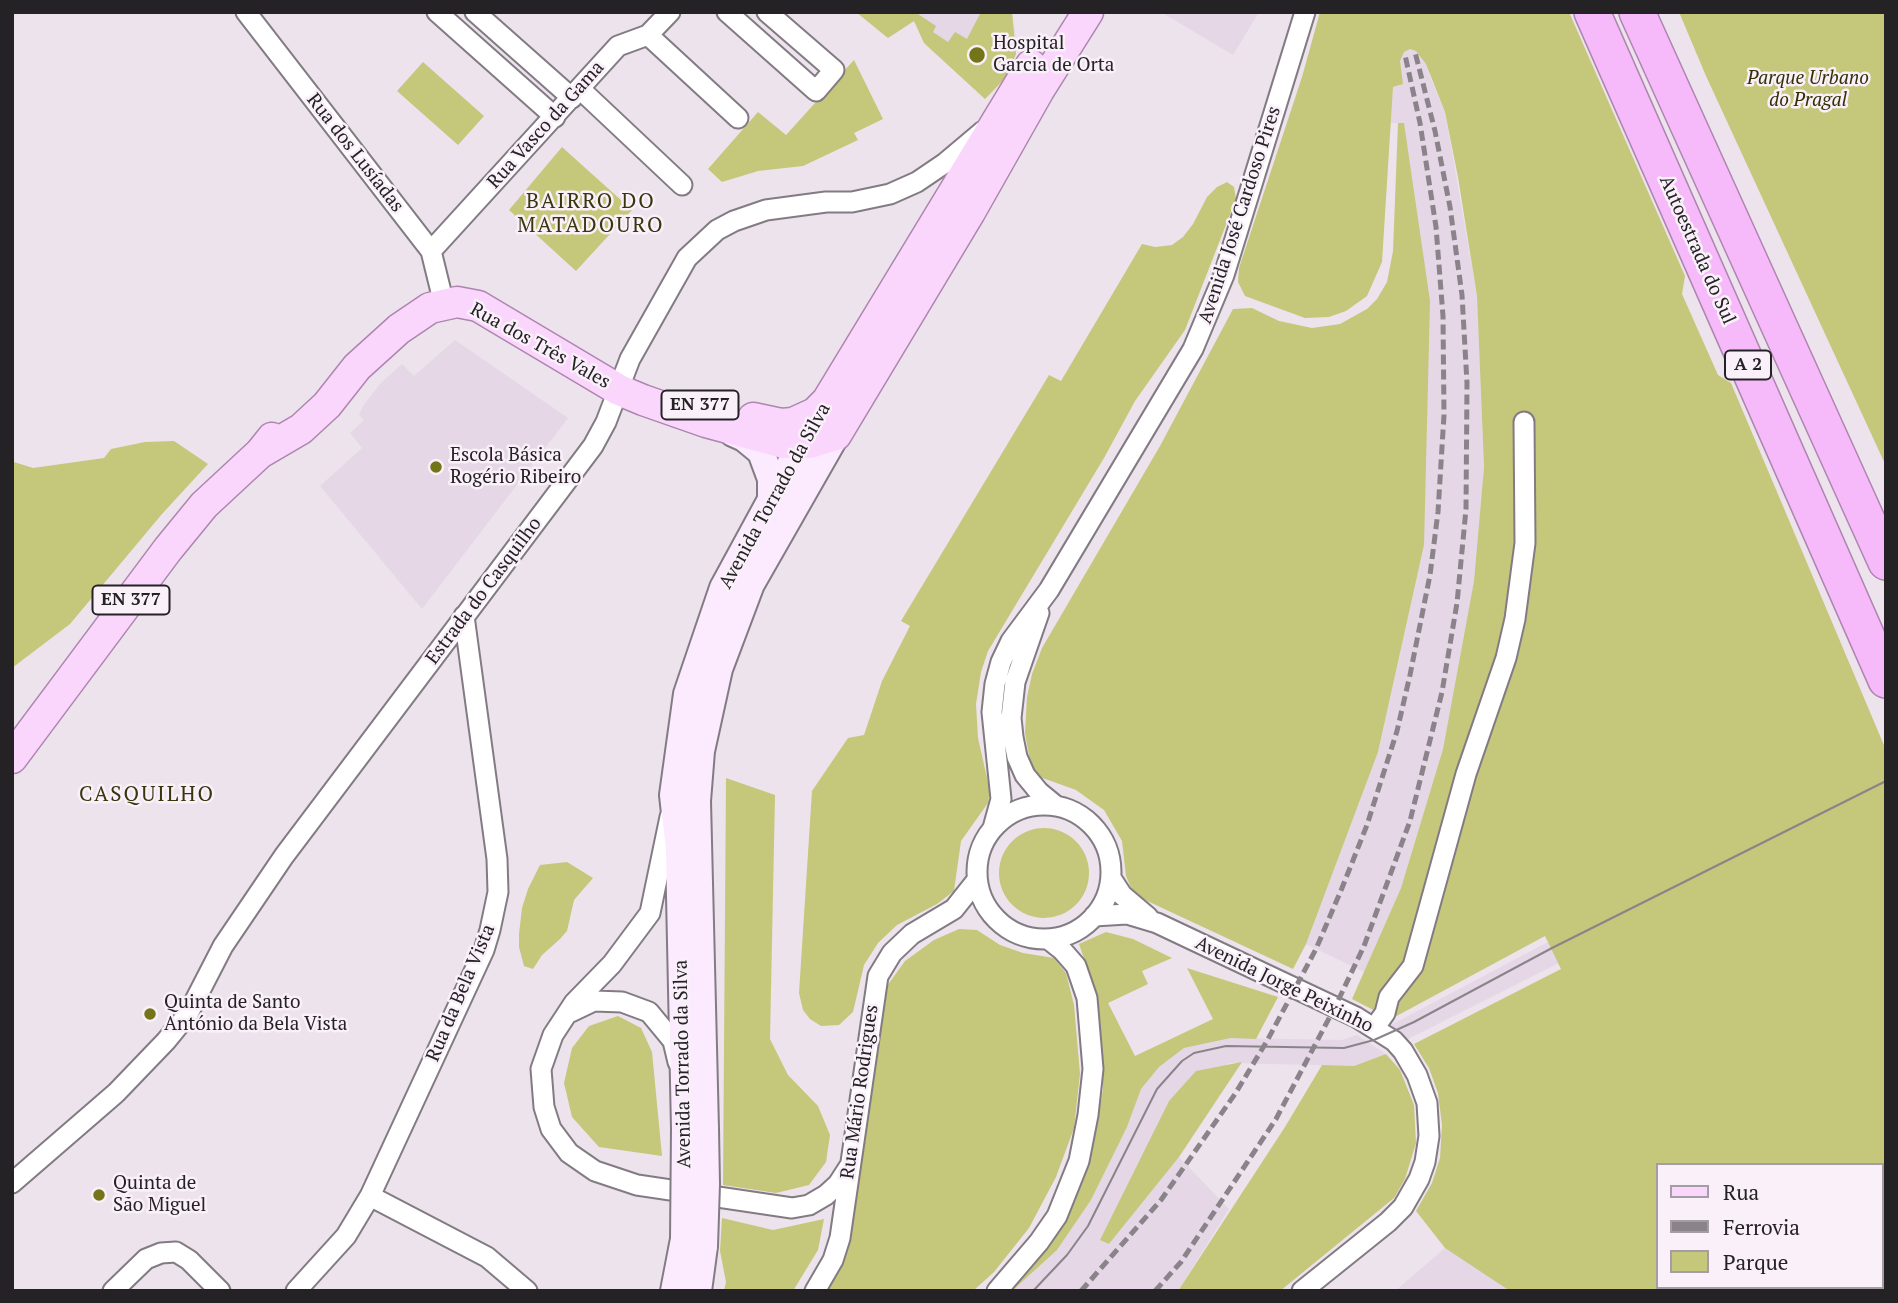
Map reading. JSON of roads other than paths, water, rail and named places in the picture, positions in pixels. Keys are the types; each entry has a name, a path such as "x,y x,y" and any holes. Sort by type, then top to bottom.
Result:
{"highway":[{"name":"Autoestrada do Sul","path":"1592,12 1886,680"},
{"name":"A 2","path":"1636,12 1886,562"}],"main road":[{"name":"Avenida Torrado da Silva","path":"827,401 1064,12"},
{"name":"Avenida Torrado da Silva","path":"695,1129 697,801 701,751 711,699 729,639 751,584 835,435 1088,12"},
{"name":"Rua dos Três Vales","path":"12,758 204,505 260,453 300,429 327,405 357,367 417,316 444,304 457,302 478,306 619,390 706,422 773,441 791,434 804,419 827,401"},
{"name":"Rua dos Três Vales","path":"619,390 670,398 791,434 826,439 835,435"},
{"path":"706,422 744,438 761,452 771,479 771,500"},
{"name":"Avenida Torrado da Silva","path":"674,1291 694,1242 706,1184 684,1089 679,849 673,795 687,694 723,588 771,500 791,434"},
{"path":"751,584 761,548 802,466 791,434"},
{"name":"Avenida Torrado da Silva","path":"694,1242 698,1291"}],"street":[{"name":"Rua dos Lusíadas","path":"246,12 431,251 444,304"},
{"path":"437,12 555,117"},
{"path":"475,12 682,185"},
{"name":"Rua Vasco da Gama","path":"431,251 622,43 648,35 670,12"},
{"path":"727,12 816,91 834,70 767,12"},
{"name":"Avenida José Cardoso Pires","path":"993,828 1001,799 992,731 995,684 1001,662 1011,641 1049,590 1176,380 1206,321 1224,275 1305,12"},
{"path":"648,35 738,118"},
{"name":"Estrada do Casquilho","path":"12,1183 116,1093 188,1014 223,946 284,856 593,446 606,422 629,359 687,258 717,230 765,210 852,202 890,194 917,182 979,135 1007,104"},
{"path":"1375,1027 1385,1013 1389,997 1413,966 1466,774 1506,658 1515,619 1525,543 1524,422"},
{"name":"Avenida José Cardoso Pires","path":"1049,590 1019,666 1012,718 1017,757 1025,775 1039,792 1056,806"},
{"name":"Rua da Bela Vista","path":"296,1291 346,1236 370,1196 484,950 498,892 496,851 464,616"},
{"path":"673,795 649,913 612,964 574,1003 553,1035 541,1069 544,1107 551,1129 569,1153 595,1171 637,1185 792,1208 810,1205 826,1195 838,1184 849,1167"},
{"path":"1039,805 1056,806 1075,813 1091,824 1103,840 1110,858 1111,877 1106,898 1094,916 1081,927 1048,939 1029,937 1011,930 996,919 984,901 977,880 978,862 983,844 993,828 1006,817 1021,809 1039,805"},
{"path":"1111,877 1132,906 1157,923"},
{"name":"Rua Mário Rodrigues","path":"815,1291 833,1260 840,1238 878,976 892,953 912,933 954,909 977,880"},
{"name":"Rua Mário Rodrigues","path":"942,917 973,914 996,919"},
{"path":"1094,916 1127,914 1157,923"},
{"name":"Avenida Jorge Peixinho","path":"1157,923 1375,1027 1403,1051 1417,1075 1427,1104 1429,1136 1419,1179 1403,1207 1302,1291"},
{"path":"997,1291 1019,1267 1057,1216 1079,1161 1088,1115 1093,1069 1087,998 1076,966 1048,939"},
{"path":"553,1035 573,1010 594,1001 622,1002 649,1012 673,1041 684,1089"},
{"path":"370,1196 487,1257 527,1291"},
{"path":"113,1291 146,1259 161,1252 176,1252 190,1260 220,1291"}],"tram line":[{"path":"1033,1291 1067,1255 1088,1226 1157,1089 1182,1061 1194,1053 1226,1046 1344,1048 1374,1040 1886,781"}],"railway":[{"path":"1155,1291 1181,1262 1276,1119 1336,1005 1364,946 1410,821 1442,692 1457,603 1466,509 1467,383 1462,295 1450,207 1435,131 1415,52"},
{"path":"1081,1291 1161,1200 1235,1094 1267,1041 1316,949 1342,888 1367,825 1397,731 1430,575 1438,512 1444,415 1443,316 1436,227 1420,123 1405,55"}],"place":[{"name":"Hospital Garcia de Orta","path":"977,55"},
{"name":"Escola Básica Rogério Ribeiro","path":"436,467"},
{"name":"Quinta de Santo António da Bela Vista","path":"150,1014"},
{"name":"Quinta de São Miguel","path":"99,1195"}],"district":[{"name":"BAIRRO DO MATADOURO","path":"591,214"},
{"name":"CASQUILHO","path":"147,795"}],"park label":[{"name":"Parque Urbano do Pragal","path":"1808,90"}]}
